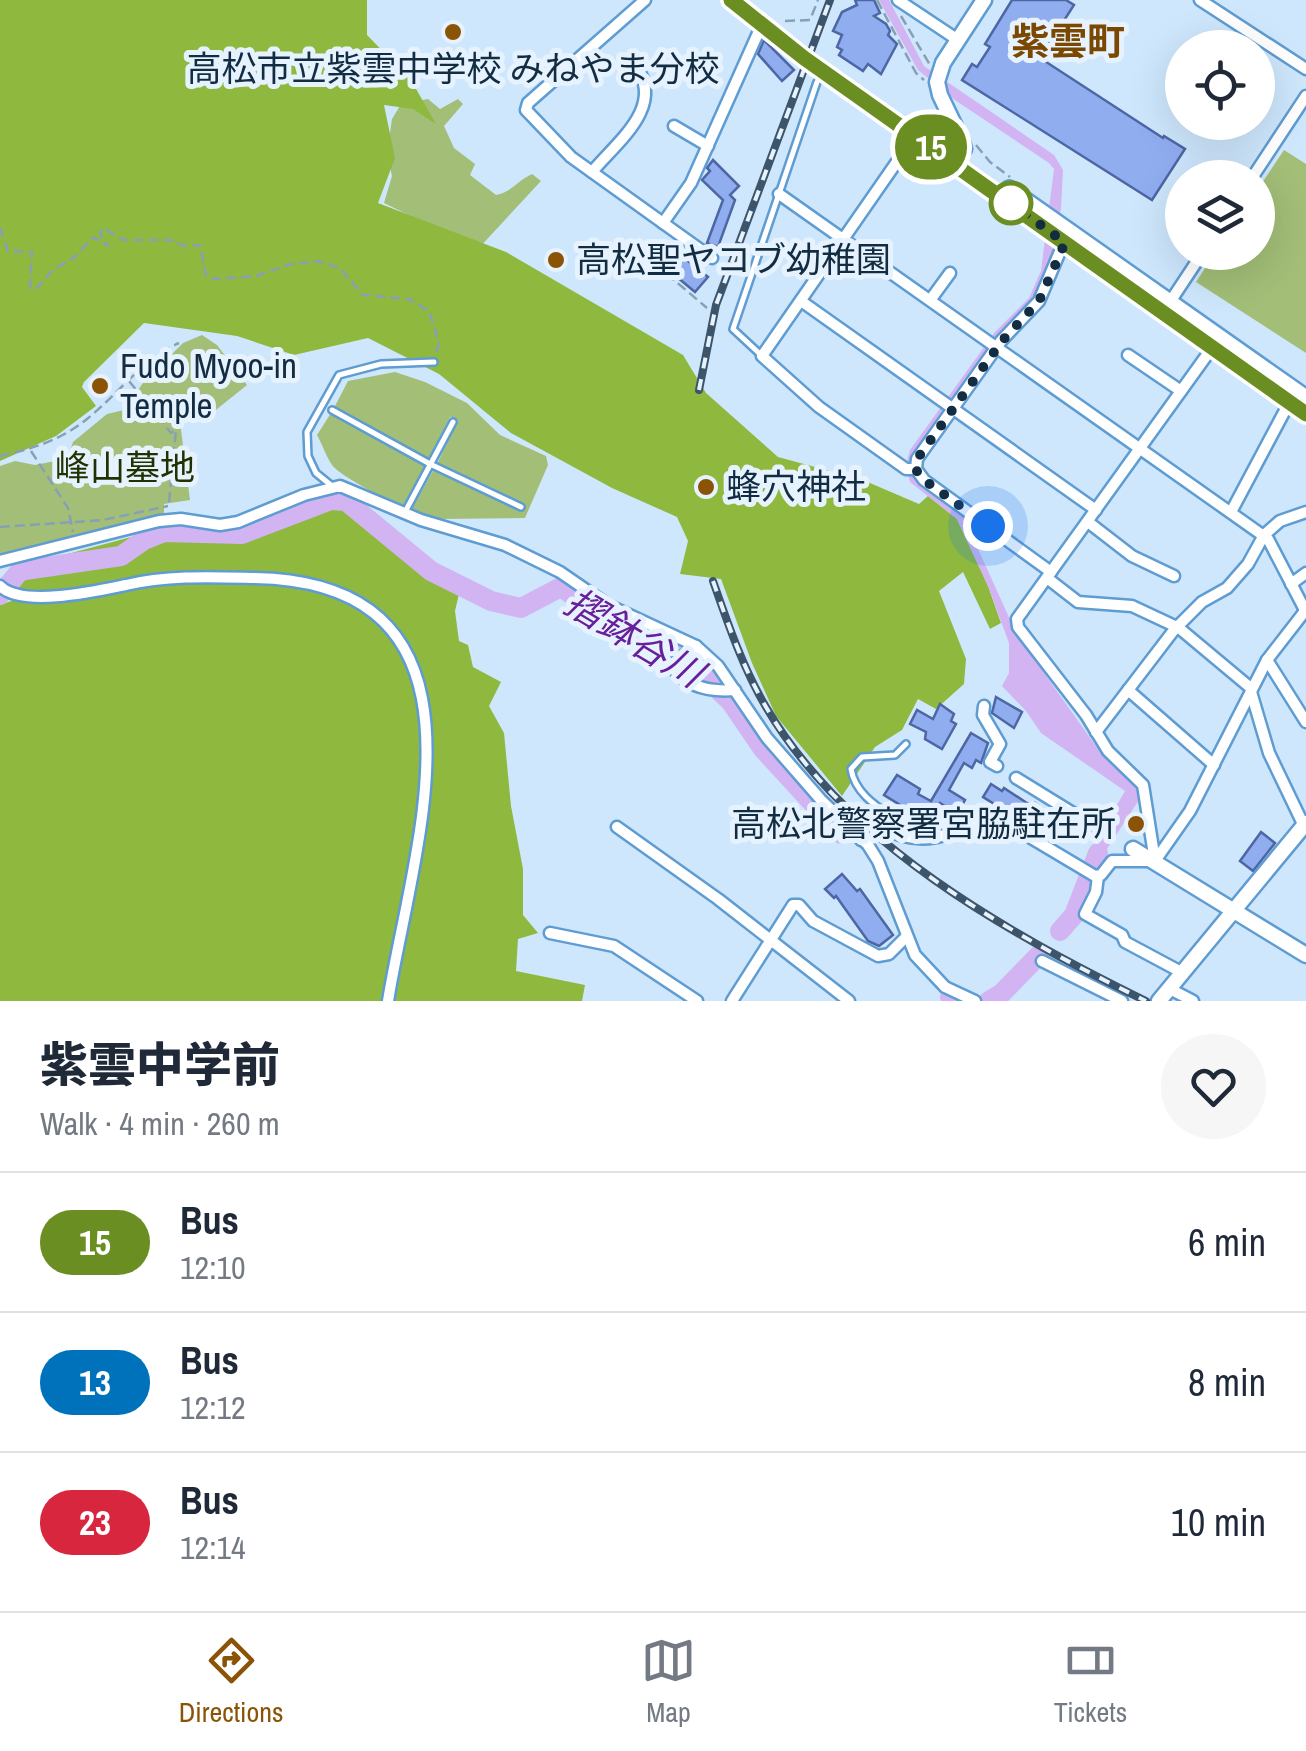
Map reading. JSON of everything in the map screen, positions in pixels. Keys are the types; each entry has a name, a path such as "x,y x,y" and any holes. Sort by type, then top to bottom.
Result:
{"main road":[{"path":"731,0 804,58 1170,302 1306,398"},
{"path":"746,0 1064,242 1306,414"}],"street":[{"path":"644,0 526,106 527,114 592,172 712,258"},
{"path":"957,159 964,149 962,142 932,77 984,0"},
{"path":"1200,0 1306,69"},
{"path":"898,8 958,40"},
{"path":"663,223 691,183 759,32"},
{"path":"592,172 646,106 647,84 636,66"},
{"path":"1264,160 1306,96"},
{"path":"674,126 708,146"},
{"path":"912,140 762,356 819,408 912,469 1078,602 1132,606 1178,628 1251,690 1269,753 1305,824 1159,1001"},
{"path":"780,194 1264,535 1305,612 1266,660 1190,811 1155,862"},
{"path":"912,469 993,343 1039,301 1064,242"},
{"path":"1170,302 1190,270"},
{"path":"930,299 950,272"},
{"path":"801,301 1096,510"},
{"path":"1155,862 1143,785 1108,751 1018,626 1017,619 1212,348"},
{"path":"1128,355 1182,392"},
{"path":"1231,512 1289,402"},
{"path":"0,561 167,520 220,525 238,522 332,486 404,514 505,545 560,572 608,605 696,646 718,666 767,738 878,861 915,954 945,987 975,1001"},
{"path":"1096,732 1178,628 1202,602 1227,588 1248,564 1264,535 1280,521 1306,512"},
{"path":"1088,522 1132,556 1174,576"},
{"path":"1291,584 1306,573"},
{"path":"3,589 22,596 81,594 188,577 286,578 335,592 360,605 389,628 412,662 422,689 428,746 418,844 388,1001"},
{"path":"696,646 674,662 672,668 705,690 735,690"},
{"path":"1266,660 1306,722"},
{"path":"1128,690 1214,765"},
{"path":"984,706 982,714 1000,744 990,762 997,766"},
{"path":"1240,713 1256,713"},
{"path":"1016,778 1102,831"},
{"path":"861,840 882,828 899,836 928,841 991,814 1094,874"},
{"path":"616,827 849,1001"},
{"path":"1133,849 1306,955"},
{"path":"1094,874 1112,861 1155,862"},
{"path":"1094,874 1096,892 1085,914 1183,973"},
{"path":"732,1001 792,905 799,905 813,921 878,956 889,954 907,936"},
{"path":"550,932 614,946 697,1001"},
{"path":"1042,961 1122,1001"},
{"path":"1170,988 1193,1001"}],"lane":[{"path":"762,356 733,329 817,82"},
{"path":"332,486 316,472 308,456 307,432 339,375 381,364 434,362"},
{"path":"332,410 430,464 521,507"},
{"path":"404,514 453,422"},
{"path":"882,828 895,820 869,801 856,785 851,768 862,756 895,756 906,744"}],"path":[{"path":"785,21 810,20 818,0"},
{"path":"876,0 916,73 932,77"},
{"path":"898,8 932,77"},
{"path":"898,8 906,25"},
{"path":"888,24 900,19"},
{"path":"972,136 980,153 1016,181"},
{"path":"0,228 8,251 32,252 30,288 38,288 54,269 76,256 93,237 108,246 100,234 103,228 124,240 170,240 185,246 200,245 206,276 216,280 256,276 292,264 318,261 331,265 340,268 363,295 410,298 429,311 439,343 434,362"},
{"path":"690,242 667,274 707,308"},
{"path":"0,456 62,437 179,343"},
{"path":"0,526 102,520 168,506 176,430 171,433 128,381"},
{"path":"30,449 68,508 76,543"}],"green space":[{"path":"0,0 367,0 367,35 411,80 436,124 413,109 384,105 395,158 378,203 506,252 683,355 706,393 778,457 863,480 919,504 928,496 957,519 1001,623 990,629 963,572 939,591 966,659 964,684 936,709 918,699 902,730 875,747 842,796 776,716 721,579 680,574 688,541 677,517 612,488 511,433 439,374 368,338 294,355 237,336 144,323 84,382 82,387 96,406 56,436 0,461"},
{"path":"428,99 440,109 458,99 463,104 444,126 454,148 475,164 470,175 496,195 532,174 541,181 478,249 384,203 392,176 387,154 392,119 401,104"},
{"path":"1284,150 1306,164 1306,353 1196,282 1204,270 1275,270 1275,164"},
{"name":"峰山墓地","path":"202,335 217,345 247,385 212,413 180,422 190,500 164,504 164,515 0,557 0,466 15,461 35,465 60,460 73,442 107,414 124,410 143,383 183,343"},
{"path":"395,372 467,403 500,435 546,456 548,465 525,518 435,519 411,510 434,469 521,510 524,505 437,464 458,420 450,417 428,460 334,408 348,381"},
{"path":"331,413 425,466 403,508 354,482 332,465 317,435"},
{"path":"338,496 351,499 440,572 459,594 455,611 459,641 468,645 473,667 501,682 489,706 504,733 511,806 523,869 523,915 538,933 518,939 516,971 585,985 582,1001 0,1001 0,605 14,600 8,570 172,526 242,532 310,501"}],"shaded area":[{"path":"879,0 889,0 924,66 1054,155 1063,170 1053,255 1035,300 999,336 913,474 921,487 964,518 1017,635 1098,749 1139,789 1141,797 1093,870 1083,864 1125,791 1041,733 1002,686 1009,673 1009,643 988,586 957,519 910,482 906,465 910,450 995,332 1029,298 1041,271 1054,169 918,70"}],"building":[{"path":"855,0 874,0 880,13 874,16 886,24 888,35 897,44 881,74 868,64 863,71 839,55 842,50 837,47 842,35 833,31 842,12 857,5"},
{"path":"1012,0 1066,0 1074,5 1040,58 1165,140 1185,149 1178,160 1165,160 1165,180 1152,200 962,80 972,64 977,67 990,47 985,44"},
{"path":"764,40 794,70 782,81 758,54"},
{"path":"713,160 739,186 730,195 735,200 718,247 707,243 723,200 702,180"},
{"path":"683,257 708,277 695,292 671,272"},
{"path":"996,697 1022,712 1014,728 992,713"},
{"path":"940,704 954,714 951,721 956,724 942,749 925,739 926,732 910,724 917,710 933,719"},
{"path":"971,733 988,743 981,763 976,760 972,768 964,763 949,790 965,800 957,814 940,803 928,822 884,795 897,775 931,801"},
{"path":"991,784 1033,807 1035,803 1059,821 1049,838 983,797"},
{"path":"1261,832 1275,843 1253,871 1240,861"},
{"path":"842,874 857,891 860,889 893,935 879,946 868,941 836,896 825,889"}],"waterway":[{"name":"摺鉢谷川","path":"0,595 19,572 121,556 164,532 242,534 331,500 346,501 431,571 491,601 521,608 561,587 605,619 688,661 731,702 763,749 841,834"},
{"name":"摺鉢谷川","path":"1060,931 1074,915 1098,853"},
{"name":"摺鉢谷川","path":"989,1001 1039,955"},
{"name":"摺鉢谷川","path":"950,997 954,1001"}],"railway":[{"path":"699,390 716,305 830,0"},
{"path":"713,581 743,661 766,707 800,756 840,801 934,880 986,914 1146,1001"}],"bus line":[{"name":"15","path":"731,0 804,58 1306,414"}],"place":[{"name":"高松市立紫雲中学校 みねやま分校","path":"453,32"},
{"name":"高松聖ヤコブ幼稚園","path":"556,260"},
{"name":"Fudo Myoo-in Temple","path":"100,386"},
{"name":"蜂穴神社","path":"706,487"},
{"name":"高松北警察署宮脇駐在所","path":"1136,824"}],"district":[{"name":"紫雲町","path":"1068,42"}],"route":[{"path":"988,526 916,470 917,459 952,408 1002,341 1039,301 1062,250 1064,242 1011,203"}]}
